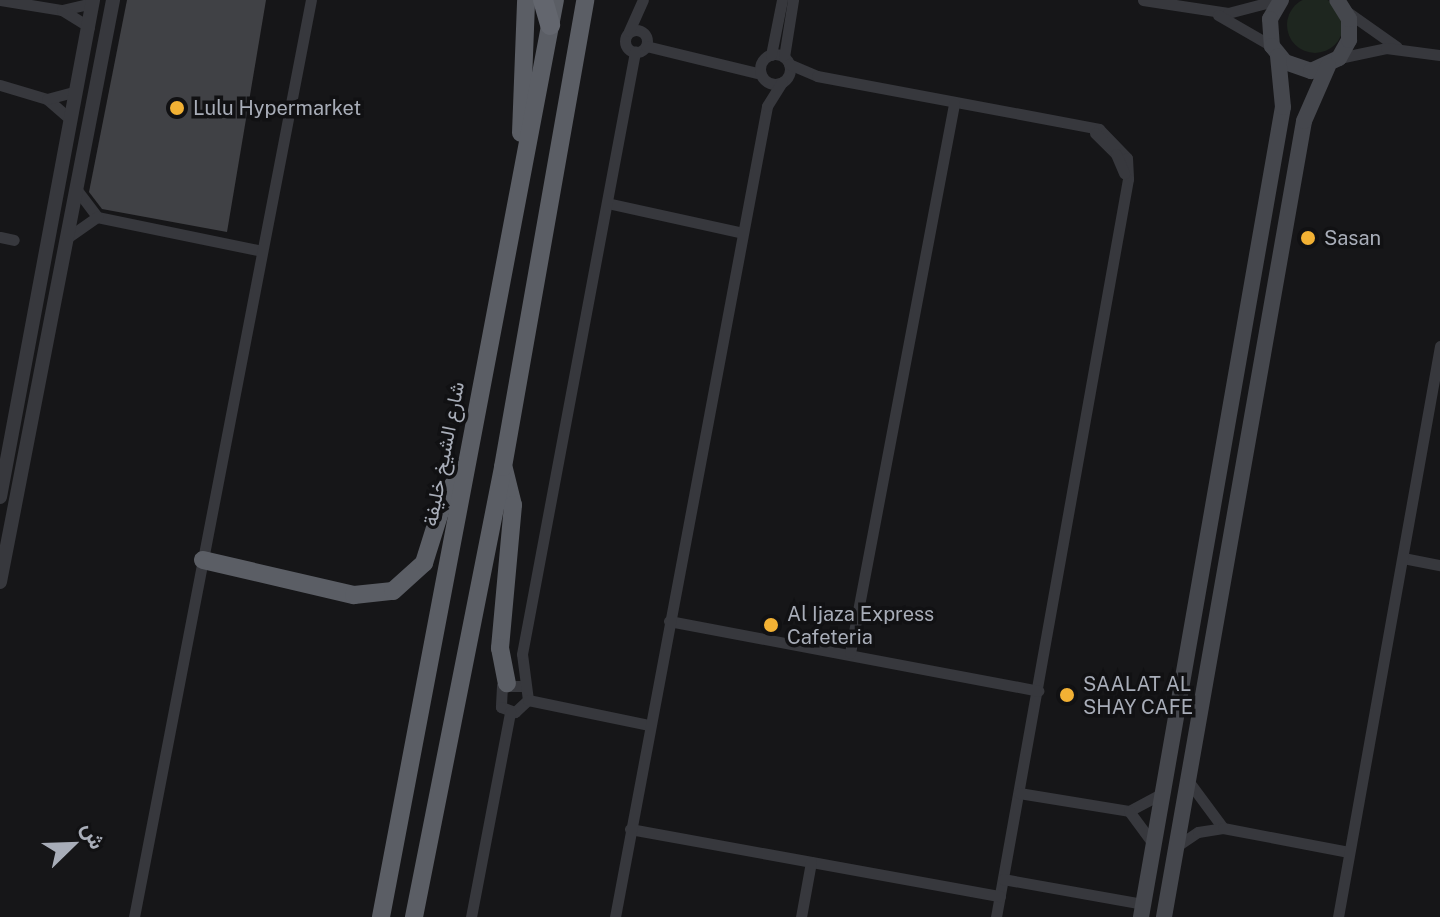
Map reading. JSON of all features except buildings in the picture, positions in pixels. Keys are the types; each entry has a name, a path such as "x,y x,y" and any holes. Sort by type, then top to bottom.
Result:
{"highway":[{"path":"524,146 519,86 526,0"},
{"path":"543,0 550,25"},
{"name":"شارع الشيخ خليفة","path":"381,917 524,146 555,0"},
{"path":"414,917 503,467 585,0"},
{"path":"503,467 513,505 500,648 515,684"},
{"path":"203,560 354,595 393,591 424,563 445,496 463,472"},
{"path":"368,917 400,757 414,733"}],"main road":[{"path":"1142,910 1283,107 1270,19 1279,0"},
{"path":"1164,917 1304,121 1350,29 1339,3"},
{"path":"1275,51 1301,70 1334,62"},
{"path":"1227,431 1238,440 1232,476 1238,498"}],"street":[{"path":"0,0 62,10 89,27"},
{"path":"0,582 113,0"},
{"path":"134,917 311,0"},
{"path":"615,917 767,106 762,75 771,55 782,0"},
{"path":"767,106 783,82 793,0"},
{"path":"1143,0 1214,13 1275,51"},
{"path":"1214,13 1279,0"},
{"path":"0,497 93,1 62,10"},
{"path":"635,52 624,42 643,3"},
{"path":"510,712 497,696 515,684 522,654 635,52 646,40 643,3"},
{"path":"1339,3 1398,47"},
{"path":"628,32 783,82 817,76"},
{"path":"1334,62 1398,47 1440,55"},
{"path":"771,55 817,76 1079,127 1116,154 1125,190 996,917"},
{"path":"0,85 47,99 71,120"},
{"path":"47,99 76,91"},
{"path":"850,653 954,104"},
{"path":"77,190 97,217 262,251"},
{"path":"607,203 743,233"},
{"path":"67,238 97,217"},
{"path":"0,237 14,240"},
{"path":"1338,917 1440,346"},
{"path":"1403,558 1440,565"},
{"path":"669,621 1038,691"},
{"path":"515,684 528,700 649,725"},
{"path":"471,917 510,712 528,700"},
{"path":"1189,782 1223,828"},
{"path":"1019,793 1129,811 1163,793"},
{"path":"1129,811 1154,845"},
{"path":"1176,846 1198,832 1223,828 1349,852"},
{"path":"630,829 1000,896"},
{"path":"801,917 811,862"},
{"path":"1003,879 1142,910"}],"shaded area":[{"path":"1315,-3 1335,5 1343,25 1335,45 1315,53 1295,45 1287,25 1295,5"}],"place":[{"name":"Lulu Hypermarket","path":"177,108"},
{"name":"Sasan","path":"1308,238"},
{"name":"Al Ijaza Express Cafeteria","path":"771,625"},
{"name":"SAALAT AL SHAY CAFE","path":"1067,695"}]}
